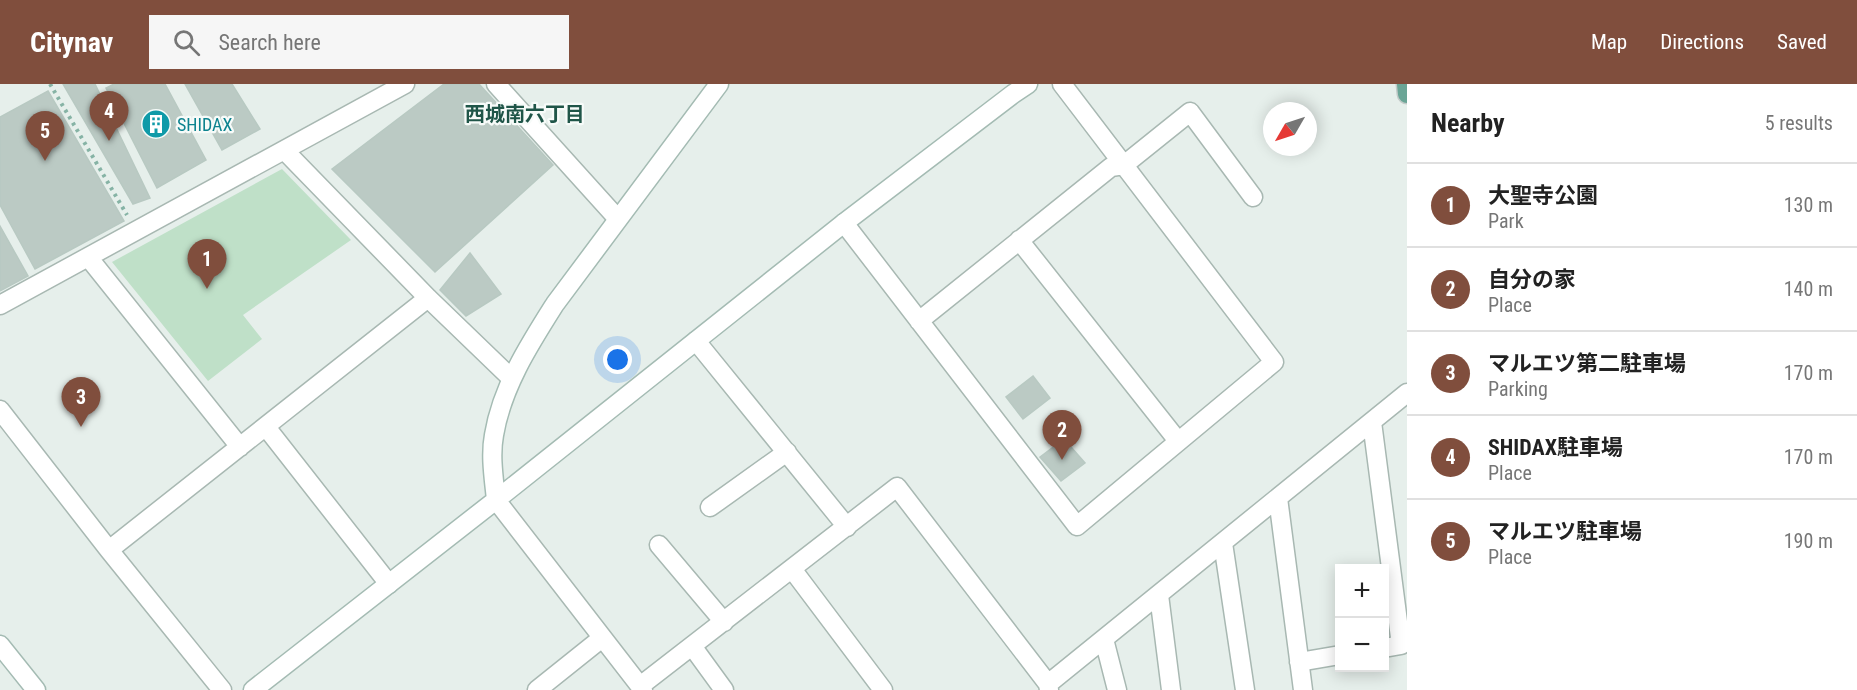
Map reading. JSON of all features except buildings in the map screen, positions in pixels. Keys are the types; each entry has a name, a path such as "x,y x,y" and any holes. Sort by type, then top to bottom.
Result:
{"main road":[{"path":"1406,84 1407,94"}],"street":[{"path":"0,305 405,84"},
{"path":"496,84 617,218"},
{"path":"719,84 555,304 511,378 494,435 493,464 496,500 642,688 723,621 897,487 1049,687 1104,639 1407,393"},
{"path":"253,690 844,223 1028,84"},
{"path":"844,223 1077,526 1274,362 1062,84"},
{"path":"919,321 1111,167 1124,165 1190,112 1254,197"},
{"path":"285,151 428,298 511,378"},
{"path":"1019,240 1178,441"},
{"path":"88,257 240,447"},
{"path":"109,550 428,298"},
{"path":"696,341 847,526"},
{"path":"0,410 222,690"},
{"path":"1372,422 1401,645 1389,647"},
{"path":"266,427 389,584"},
{"path":"710,507 787,452"},
{"path":"1278,498 1303,690"},
{"path":"1223,543 1245,690"},
{"path":"659,545 723,621"},
{"path":"792,569 883,690"},
{"path":"1159,595 1171,690"},
{"path":"537,690 602,638"},
{"path":"1104,639 1117,690"},
{"path":"0,645 36,690"},
{"path":"692,646 723,690"},
{"path":"1299,662 1335,656"}],"path":[{"path":"50,84 137,231"}],"green space":[{"path":"282,169 351,240 243,315 262,339 208,381 112,262"}],"place":[{"name":"SHIDAX","path":"156,124"},
{"name":"SHIDAX駐車場","path":"109,141"},
{"name":"マルエツ駐車場","path":"45,161"},
{"name":"大聖寺公園","path":"207,289"},
{"name":"マルエツ第二駐車場","path":"81,427"},
{"name":"自分の家","path":"1062,460"}],"district":[{"name":"西城南六丁目","path":"525,114"}]}
